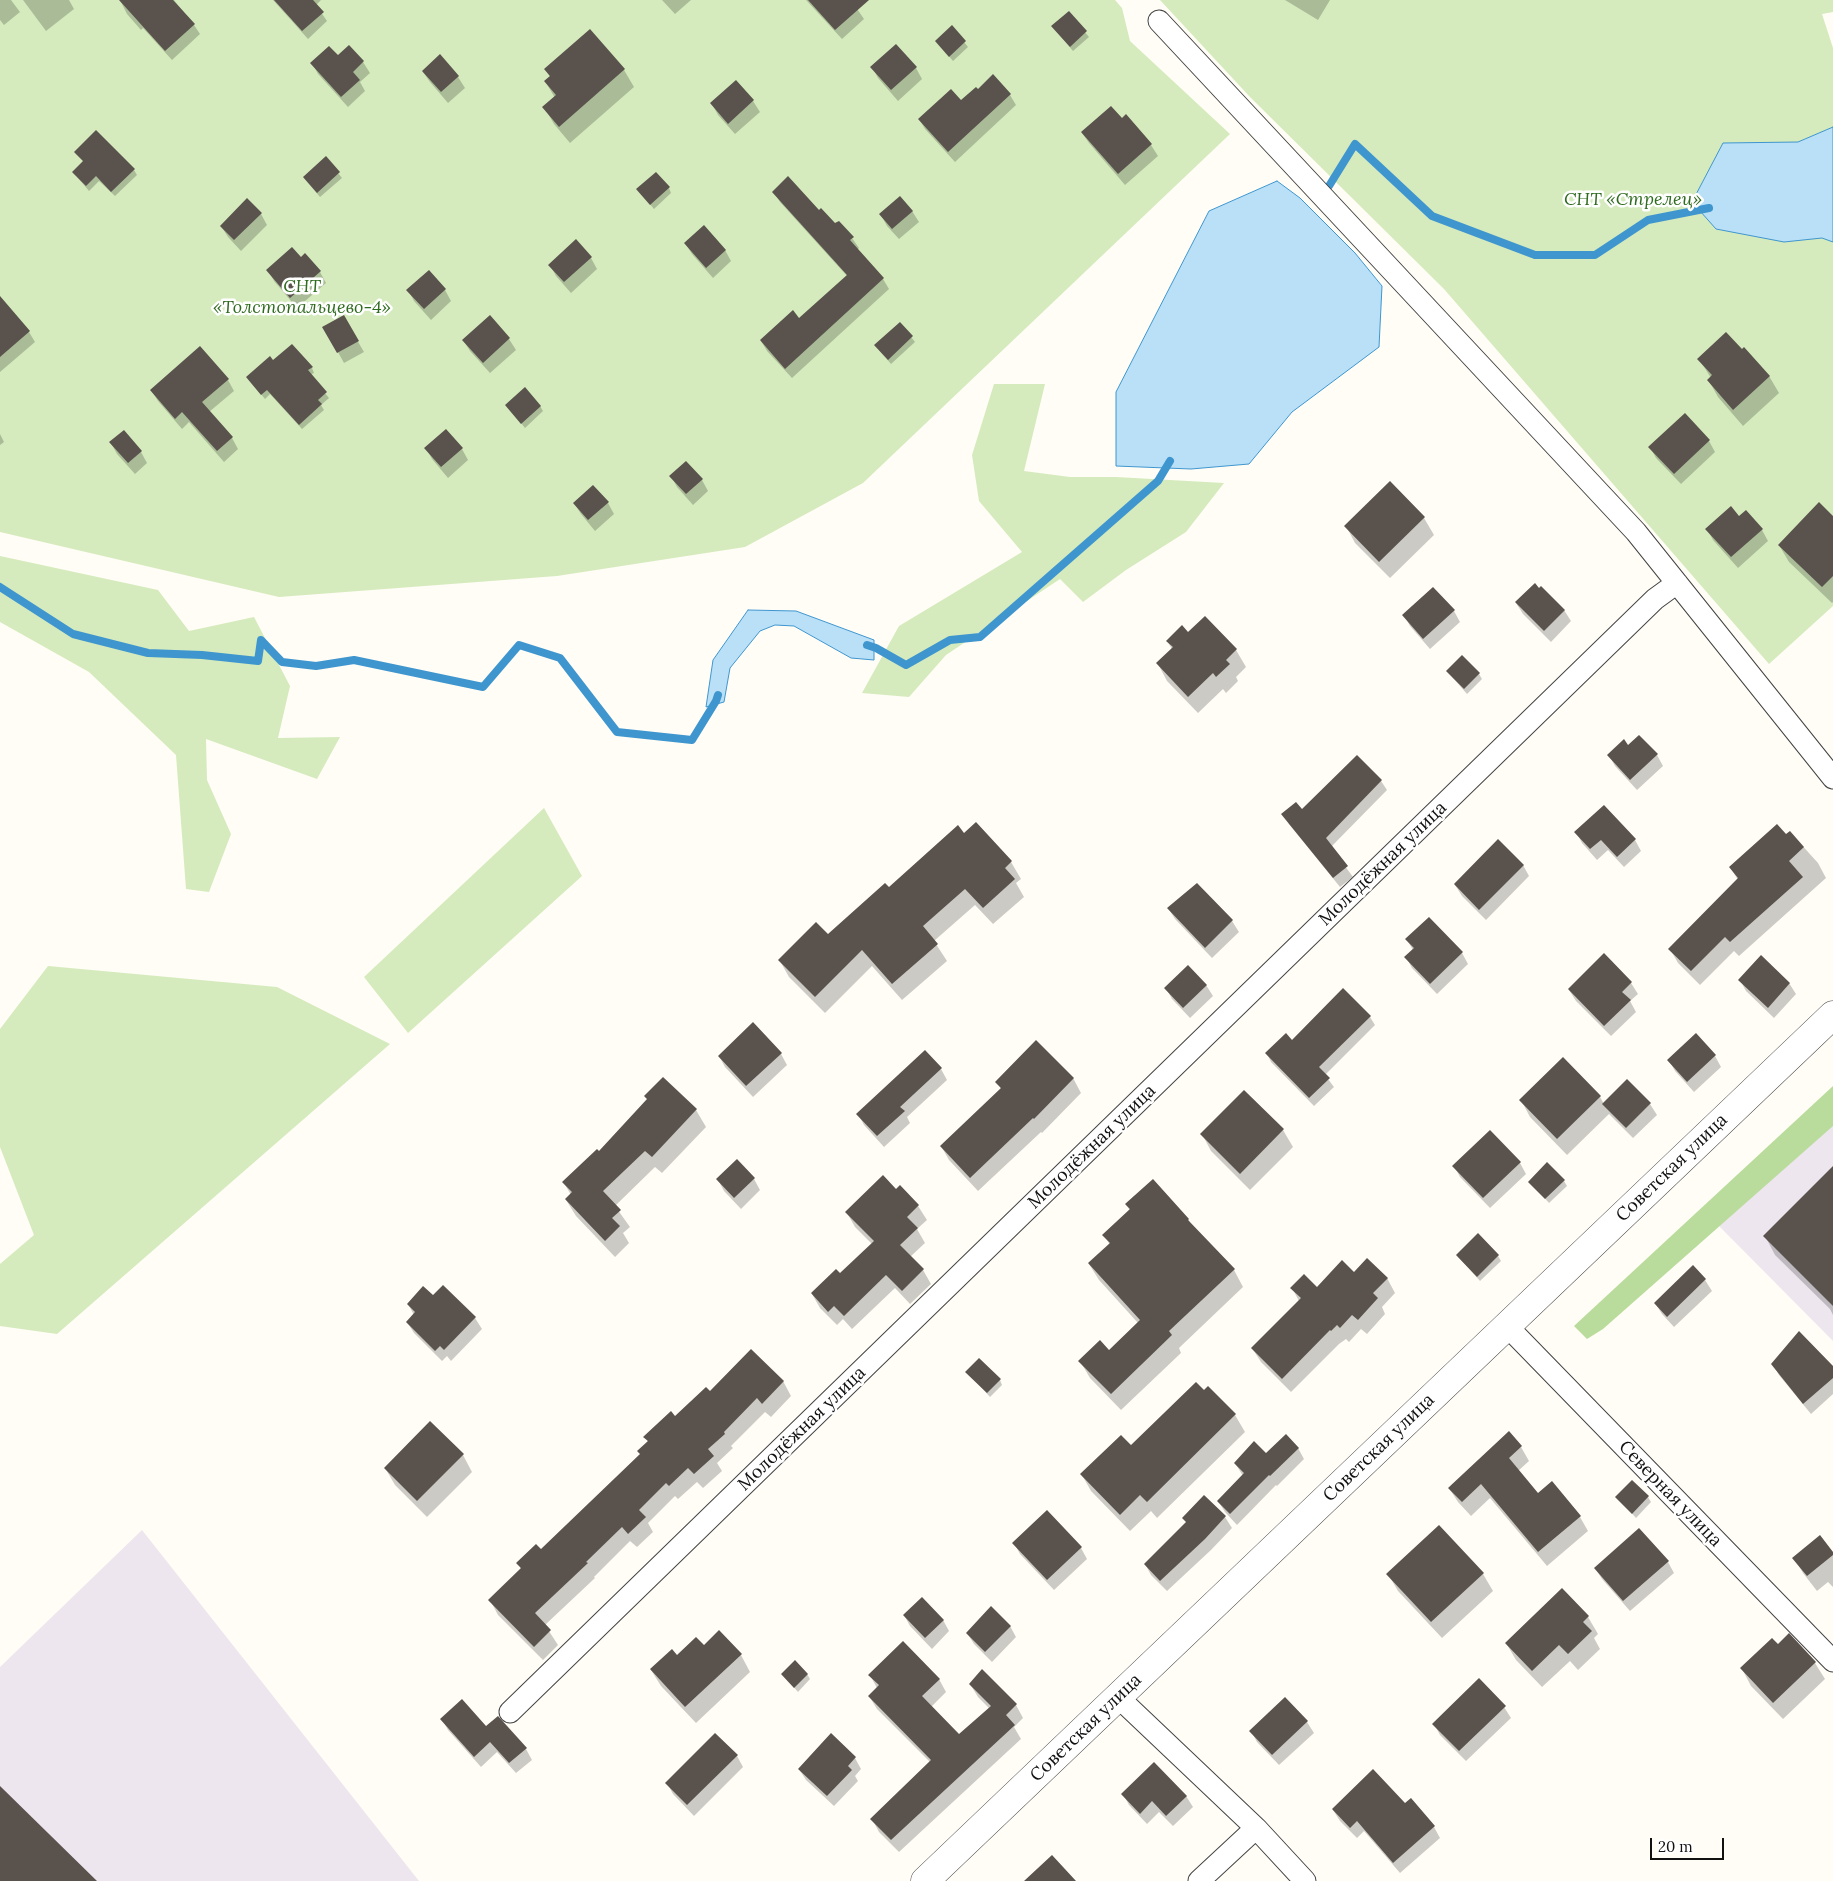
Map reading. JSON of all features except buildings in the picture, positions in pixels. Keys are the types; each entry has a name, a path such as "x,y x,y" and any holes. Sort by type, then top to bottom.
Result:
{"street":[{"path":"1159,21 1636,532 1833,778"},
{"name":"Молодёжная улица","path":"510,1712 1648,606 1677,584"},
{"name":"Советская улица","path":"925,1881 1833,1015"},
{"name":"Северная улица","path":"1507,1326 1833,1661"},
{"path":"1118,1697 1256,1828 1305,1881"},
{"path":"1199,1881 1256,1828"}],"shaded area":[{"path":"1833,1120 1833,1341 1719,1226"},
{"path":"142,1530 419,1881 0,1881 0,1667"}],"green space":[{"name":"СНТ «Толстопальцево-4»","path":"0,0 1115,0 1122,8 1130,41 1230,134 863,483 745,547 557,576 279,597 0,532"},
{"name":"СНТ «Стрелец»","path":"1160,0 1833,0 1833,12 1822,14 1833,48 1833,606 1769,664 1444,289 1250,97"},
{"path":"994,384 1045,384 1024,471 1070,477 1116,477 1224,483 1186,532 1126,570 1083,602 1060,579 946,655 909,697 862,693 899,626 1022,552 979,501 972,455"},
{"path":"0,556 158,590 189,631 254,617 290,686 278,738 340,737 317,779 206,739 207,780 231,834 209,892 186,889 176,755 89,672 0,622"},
{"path":"544,808 582,876 408,1033 364,977"},
{"path":"48,966 277,987 390,1044 57,1334 0,1326 0,1264 34,1235 0,1147 0,1029"},
{"path":"1833,1086 1833,1126 1603,1329 1587,1339 1574,1326"}],"water":[{"path":"1833,127 1833,242 1822,238 1784,242 1716,229 1692,202 1723,143 1798,142"},
{"path":"1277,181 1300,198 1355,253 1382,286 1379,347 1292,412 1249,464 1191,469 1116,466 1116,392 1209,211"},
{"path":"748,610 796,611 874,640 874,660 851,658 794,626 775,625 760,631 730,668 724,702 706,707 713,660"}],"waterway":[{"path":"1329,186 1355,144 1432,216 1535,255 1595,255 1648,220 1709,208"},
{"path":"867,645 906,665 950,640 980,637 1158,481 1170,461"},
{"path":"0,587 73,634 148,653 202,655 258,661 261,640 282,662 316,666 354,660 483,687 519,645 560,658 617,732 692,740 718,695"}]}
